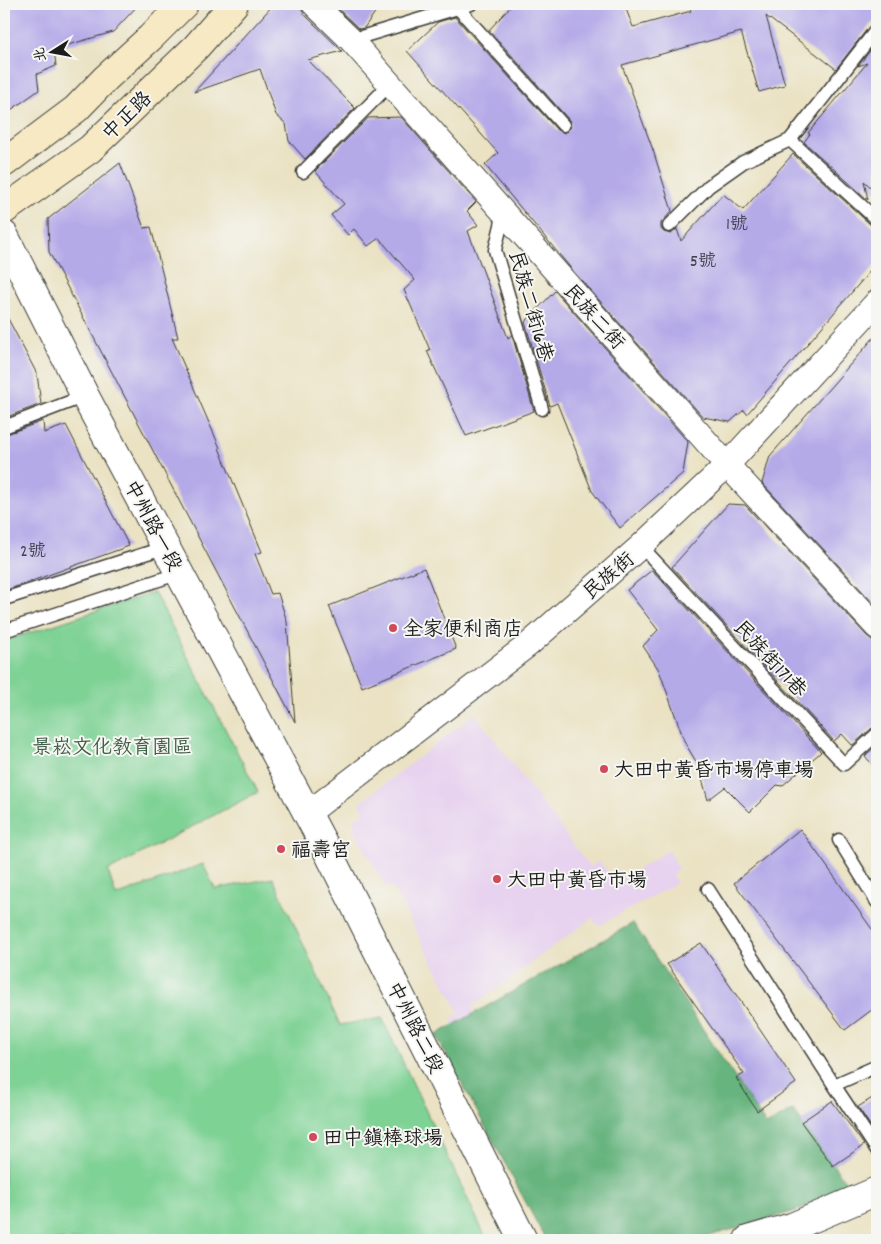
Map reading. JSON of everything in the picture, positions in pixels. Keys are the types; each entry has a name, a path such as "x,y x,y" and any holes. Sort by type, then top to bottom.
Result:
{"main road":[{"name":"中正路","path":"4,163 76,110 106,78 184,4"},
{"name":"中正路","path":"4,210 90,149 196,47 234,4"}],"street":[{"name":"民族二街","path":"314,4 351,40 727,466 877,627"},
{"name":"中州路一段","path":"4,235 85,396 307,814"},
{"name":"民族街","path":"307,814 520,652 640,546 727,466 877,302"},
{"name":"中州路二段","path":"307,814 330,856 523,1240"},
{"path":"748,1240 792,1227 862,1199 877,1191"}],"lane":[{"path":"351,40 471,4"},
{"path":"458,8 563,125"},
{"path":"669,226 709,186 743,162 790,140 877,29"},
{"path":"303,172 390,84"},
{"path":"790,140 877,220"},
{"name":"民族二街16巷","path":"504,213 495,250 542,409"},
{"path":"4,427 85,396"},
{"name":"民族街171巷","path":"640,546 844,764 877,734"},
{"path":"4,599 166,547"},
{"path":"4,631 180,573"},
{"path":"839,840 877,902"},
{"path":"708,889 877,1150"},
{"path":"834,1085 877,1066"}],"shaded area":[{"name":"大田中黃昏市場","path":"475,714 590,867 599,861 617,882 669,850 678,868 672,875 677,883 598,926 592,918 471,1007 486,1035 467,1047 451,1019 460,1014 392,886 386,888 354,830 353,820 364,813 360,803"}],"green space":[{"name":"景崧文化教育園區","path":"154,592 258,792 108,871 116,896 203,864 215,889 273,878 340,1025 382,1018 487,1240 4,1240 4,641"},
{"path":"633,923 766,1125 793,1110 850,1188 802,1209 696,1240 546,1240 436,1035"}],"building":[{"path":"4,4 139,4 113,32 54,49 56,66 37,74 39,90 4,115"},
{"path":"274,4 301,4 304,14 342,51 308,60 355,108 305,159 289,141 286,124 276,115 260,69 194,92"},
{"path":"333,4 381,4 364,28 359,29"},
{"path":"513,4 624,4 633,27 691,11 689,4 877,4 877,21 871,24 836,69 766,16 785,85 759,92 741,32 622,65 653,150 672,211 661,223 661,229 664,232 671,234 677,229 681,241 723,194 743,210 793,154 873,227 877,263 747,414 744,410 730,422 703,417 574,272 485,165 498,153 407,51 438,22 455,17 557,130 565,133 571,127 569,120 489,30"},
{"path":"877,42 877,193 864,181 868,200 804,142 810,134 808,133 867,63 858,66"},
{"path":"401,117 476,202 467,211 478,225 468,231 508,338 512,335 534,411 466,436 427,351 430,350 404,290 415,280 379,238 368,246 354,229 348,235 331,215 344,204 315,171 368,118"},
{"path":"120,163 144,228 151,227 178,338 172,338 220,448 262,552 255,554 271,594 278,593 287,622 295,722 49,252 48,219"},
{"path":"555,291 688,442 683,473 620,528 592,491 557,403 550,406 525,322"},
{"path":"4,311 37,374 41,404 4,418"},
{"path":"877,334 877,607 762,483 770,456"},
{"path":"43,421 44,433 66,425 129,546 4,591 4,435"},
{"path":"728,504 745,505 867,636 872,640 877,640 877,726 872,728 854,744 852,745 842,734 834,741 672,567"},
{"name":"全家便利商店","path":"424,568 456,649 362,687 329,606"},
{"path":"652,570 821,752 782,786 777,785 750,812 725,787 708,800 698,765 685,743 659,670 643,646 658,630 627,590"},
{"path":"877,745 877,770 865,756"},
{"path":"800,829 877,936 877,1006 845,1030 734,883"},
{"path":"701,943 796,1083 757,1111 736,1078 744,1074 667,964"},
{"path":"877,1095 877,1136 858,1107"},
{"path":"832,1101 864,1145 833,1166 801,1122"}],"place":[{"name":"全家便利商店","path":"393,628"},
{"name":"大田中黃昏市場停車場","path":"604,769"},
{"name":"福壽宮","path":"281,849"},
{"name":"大田中黃昏市場","path":"497,879"},
{"name":"田中鎮棒球場","path":"313,1137"}]}
